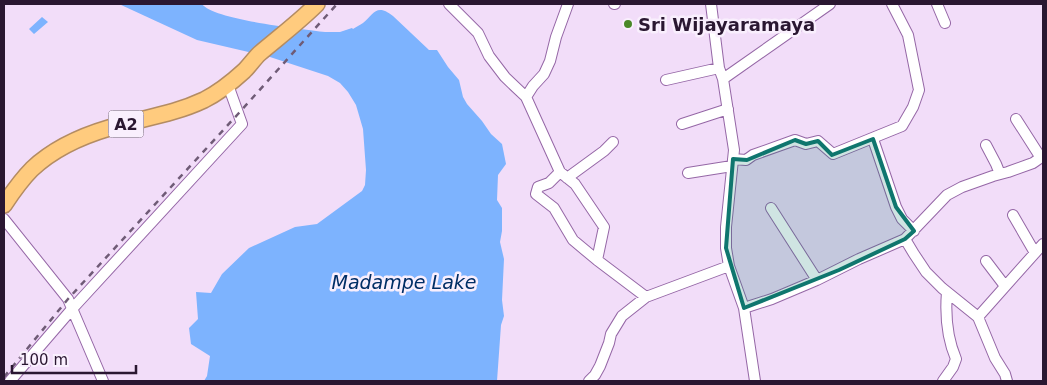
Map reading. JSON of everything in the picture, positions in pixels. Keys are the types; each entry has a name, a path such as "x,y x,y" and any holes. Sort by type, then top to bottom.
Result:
{"highway":[{"name":"A2","path":"4,205 13,191 33,168 53,153 73,142 109,128 182,110 206,99 228,85 257,56 312,9"}],"street":[{"path":"449,4 478,33 489,56 505,77 526,97 563,175 575,184 604,227 597,260"},
{"path":"526,97 544,74 568,4"},
{"path":"712,4 720,68 734,150 726,227 726,248 729,266 744,308 755,381"},
{"path":"723,79 830,4"},
{"path":"688,173 748,159 753,155 795,140 806,144 818,141 833,154 902,126 914,107 919,90 908,35 892,4"},
{"path":"938,4 945,23"},
{"path":"666,80 720,68"},
{"path":"10,381 72,309 242,124 228,85"},
{"path":"682,124 728,109"},
{"path":"744,308 772,299 817,280 905,239 947,195 962,187 1033,163 1042,157 1016,119"},
{"path":"873,139 896,207 902,219 914,231"},
{"path":"613,142 604,151 549,183 538,187 536,194 554,208 573,240 646,297"},
{"path":"986,145 1000,174"},
{"path":"771,208 817,280"},
{"path":"1013,215 1035,252"},
{"path":"4,219 68,300 103,381"},
{"path":"905,239 926,272 946,292 978,317 1007,381"},
{"path":"978,317 1043,244"},
{"path":"986,261 1005,286"},
{"path":"589,381 600,366 611,334 622,316 646,297 729,266"},
{"path":"943,381 956,359 947,329 946,292"}],"highlighted area":[{"path":"873,139 896,207 914,231 905,239 839,270 744,308 726,248 733,159 747,160 795,140 806,144 818,141 832,155"}],"water":[{"name":"Madampe Lake","path":"119,4 202,4 210,10 240,19 325,32 340,32 353,29 376,11 383,10 393,16 429,50 437,50 459,80 463,97 467,104 491,134 502,144 506,164 498,175 497,200 502,208 500,242 504,259 502,300 504,316 501,325 497,381 204,381 207,376 210,356 191,344 189,328 198,319 196,292 211,293 222,274 249,248 295,227 317,224 362,191 365,185 366,170 363,129 356,105 348,92 340,83 328,76 270,57 197,40"},
{"path":"42,17 48,22 34,34 29,29"}],"railway":[{"path":"4,377 68,299 337,4"}],"place":[{"name":"Sri Wijayaramaya","path":"628,24"}]}
